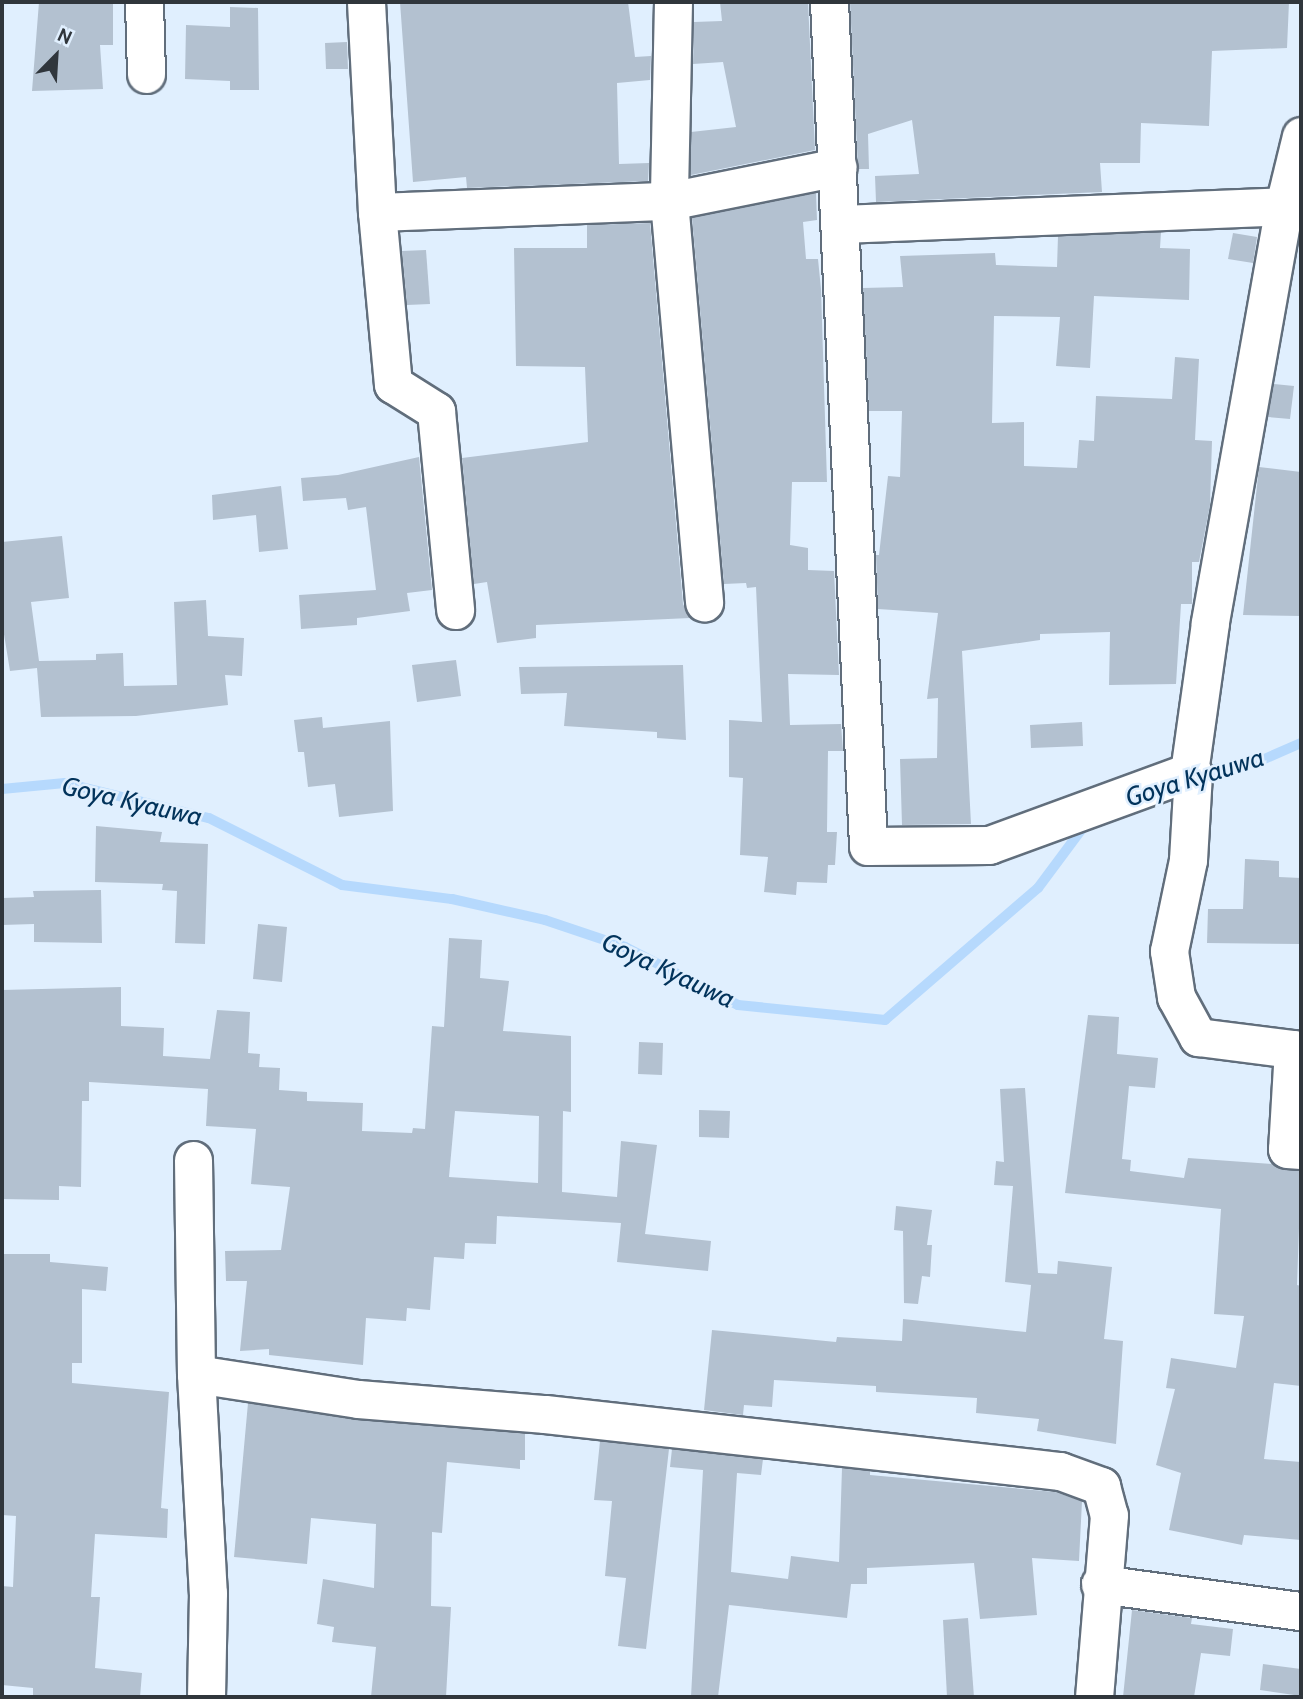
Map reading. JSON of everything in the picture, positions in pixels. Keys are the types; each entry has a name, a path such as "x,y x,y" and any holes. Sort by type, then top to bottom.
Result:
{"street":[{"path":"144,2 146,74"},
{"path":"366,2 377,212 393,384 436,411 455,610"},
{"path":"673,2 669,201 704,602"},
{"path":"829,2 827,33 841,224 867,846 989,845 1189,772"},
{"path":"1189,772 1212,609 1284,206 1301,136"},
{"path":"377,212 669,201 838,167"},
{"path":"841,224 1284,206"},
{"path":"1189,772 1193,773 1188,860 1169,951 1176,997 1198,1037 1293,1049 1287,1149 1301,1150"},
{"path":"193,1160 196,1374 208,1593 206,1697"},
{"path":"196,1374 358,1399 545,1414 1060,1471 1101,1486 1109,1515 1100,1584 1094,1697"},
{"path":"1100,1584 1301,1611"}],"building":[{"path":"39,2 113,2 113,45 100,45 103,89 32,91"},
{"path":"400,2 628,2 635,57 651,56 650,80 617,83 619,164 649,163 648,181 467,188 466,177 413,182"},
{"path":"720,2 808,2 815,150 691,175 691,132 736,127 723,62 693,64 694,22 722,21"},
{"path":"850,2 1289,2 1287,48 1212,51 1209,126 1141,123 1140,163 1100,163 1102,192 876,202 875,176 919,174 912,120 868,134 869,169 858,169"},
{"path":"230,7 258,8 259,90 230,90 230,81 185,79 186,25 230,27"},
{"path":"347,42 348,69 326,69 325,43"},
{"path":"816,193 817,220 803,222 806,259 818,259 821,289 827,482 792,482 790,545 808,548 808,570 834,571 839,675 788,674 790,725 841,724 843,751 828,751 827,832 837,832 835,865 828,865 827,883 797,882 796,895 764,892 768,857 740,855 743,778 729,777 729,720 762,722 756,587 747,588 746,583 724,584 692,218"},
{"path":"650,223 683,604 690,618 536,625 536,638 497,643 487,582 474,584 462,458 588,442 585,367 516,366 514,248 587,248 587,225"},
{"path":"1161,232 1160,248 1190,249 1189,300 1094,296 1090,368 1056,366 1060,317 994,316 992,423 1024,422 1024,466 1077,468 1079,440 1094,441 1096,396 1172,399 1175,357 1199,359 1195,440 1212,441 1210,505 1199,562 1192,562 1192,604 1181,604 1176,684 1109,685 1110,632 1040,634 1040,640 962,651 971,824 902,825 900,759 937,758 938,698 927,699 938,613 878,609 876,555 879,555 888,476 900,477 902,411 869,411 863,288 903,287 900,256 995,253 996,265 1057,267 1058,236"},
{"path":"1233,233 1257,237 1253,263 1228,259"},
{"path":"426,250 430,304 407,305 402,251"},
{"path":"1274,384 1294,386 1290,419 1268,417"},
{"path":"419,457 432,590 407,593 410,611 357,618 357,625 301,629 299,595 376,590 366,507 348,510 346,498 303,501 301,478 338,475"},
{"path":"1259,467 1301,472 1301,616 1243,615"},
{"path":"281,486 288,549 259,552 256,515 213,520 212,495"},
{"path":"62,536 69,598 31,602 39,661 96,660 96,654 123,653 124,686 177,685 174,602 206,600 208,636 244,638 242,676 225,675 228,705 136,716 41,717 37,668 10,671 2,622 2,542"},
{"path":"456,660 461,696 417,702 412,665"},
{"path":"683,665 686,740 657,738 657,732 564,726 567,693 521,694 519,667"},
{"path":"322,717 323,728 390,721 393,811 339,817 335,784 308,787 304,752 298,752 294,720"},
{"path":"1082,722 1083,746 1031,748 1030,725"},
{"path":"96,826 162,832 160,842 208,844 205,944 175,943 177,891 162,890 163,884 95,882"},
{"path":"1245,859 1279,861 1279,877 1301,878 1301,944 1207,943 1208,909 1243,909"},
{"path":"101,890 102,943 34,942 34,924 2,925 2,898 34,897 33,891"},
{"path":"258,924 287,927 282,982 253,979"},
{"path":"449,938 482,940 480,978 509,981 503,1031 571,1036 571,1112 563,1111 562,1192 617,1197 621,1141 657,1145 645,1234 711,1241 708,1271 617,1262 621,1223 497,1216 496,1244 465,1243 464,1259 434,1257 430,1310 407,1308 406,1321 366,1318 363,1365 269,1355 269,1349 240,1351 247,1281 226,1281 225,1251 281,1250 290,1187 251,1184 256,1129 206,1126 208,1089 89,1082 89,1101 82,1101 81,1187 59,1186 59,1200 2,1199 2,990 121,987 121,1026 164,1028 163,1056 210,1059 217,1010 250,1012 248,1053 260,1054 259,1067 280,1068 279,1090 307,1092 307,1101 363,1103 362,1131 412,1133 413,1128 425,1129 432,1026 444,1027","holes":["455,1111 539,1116 538,1183 449,1177"]},
{"path":"1088,1015 1119,1017 1117,1054 1158,1058 1155,1088 1129,1086 1122,1159 1131,1160 1130,1171 1184,1178 1188,1158 1273,1164 1301,1171 1297,1285 1301,1286 1301,1386 1274,1383 1264,1459 1301,1462 1301,1540 1244,1535 1242,1545 1169,1530 1181,1473 1156,1465 1175,1389 1166,1388 1171,1358 1236,1368 1244,1316 1214,1314 1221,1209 1065,1193"},
{"path":"639,1042 663,1043 662,1075 638,1074"},
{"path":"1025,1088 1038,1273 1057,1274 1058,1261 1112,1267 1104,1339 1123,1341 1116,1444 1037,1431 1039,1419 976,1413 977,1398 876,1392 876,1386 774,1380 772,1407 744,1405 743,1415 704,1410 712,1330 836,1342 837,1337 902,1341 903,1319 1026,1332 1031,1285 1005,1282 1013,1186 994,1185 996,1161 1004,1162 1000,1089"},
{"path":"699,1110 730,1111 729,1138 699,1137"},
{"path":"896,1206 932,1210 927,1245 932,1245 930,1277 922,1276 918,1304 904,1303 903,1231 894,1230"},
{"path":"3,1254 50,1254 50,1262 108,1267 106,1291 82,1289 82,1363 72,1363 72,1383 169,1392 161,1508 168,1509 167,1538 95,1534 91,1597 100,1597 95,1668 142,1673 140,1697 33,1697 33,1688 2,1685 2,1586 13,1587 16,1516 2,1515"},
{"path":"248,1403 356,1420 525,1433 525,1460 520,1460 520,1469 447,1462 442,1533 432,1532 431,1606 451,1607 446,1697 371,1697 376,1647 332,1642 334,1627 317,1624 323,1579 374,1588 376,1524 311,1518 307,1564 234,1557"},
{"path":"600,1441 669,1449 646,1649 618,1646 626,1578 605,1576 612,1501 594,1500"},
{"path":"672,1449 763,1459 761,1475 737,1473 731,1572 788,1579 791,1556 839,1562 842,1468 870,1471 870,1475 1055,1492 1082,1501 1079,1561 1032,1558 1037,1615 980,1619 974,1563 867,1568 867,1584 851,1584 847,1618 729,1605 718,1697 691,1697 703,1470 670,1467"},
{"path":"1132,1610 1192,1618 1191,1624 1233,1629 1230,1656 1201,1653 1194,1697 1123,1697"},
{"path":"968,1618 974,1697 947,1697 943,1620"},
{"path":"1263,1664 1301,1669 1301,1696 1260,1690"}],"waterway":[{"name":"Goya Kyauwa","path":"1201,772 1262,760 1301,743"},
{"name":"Goya Kyauwa","path":"2,789 65,783 209,818 342,885 452,899 545,920 625,947 738,1005 885,1020 1038,888 1087,822"}]}
